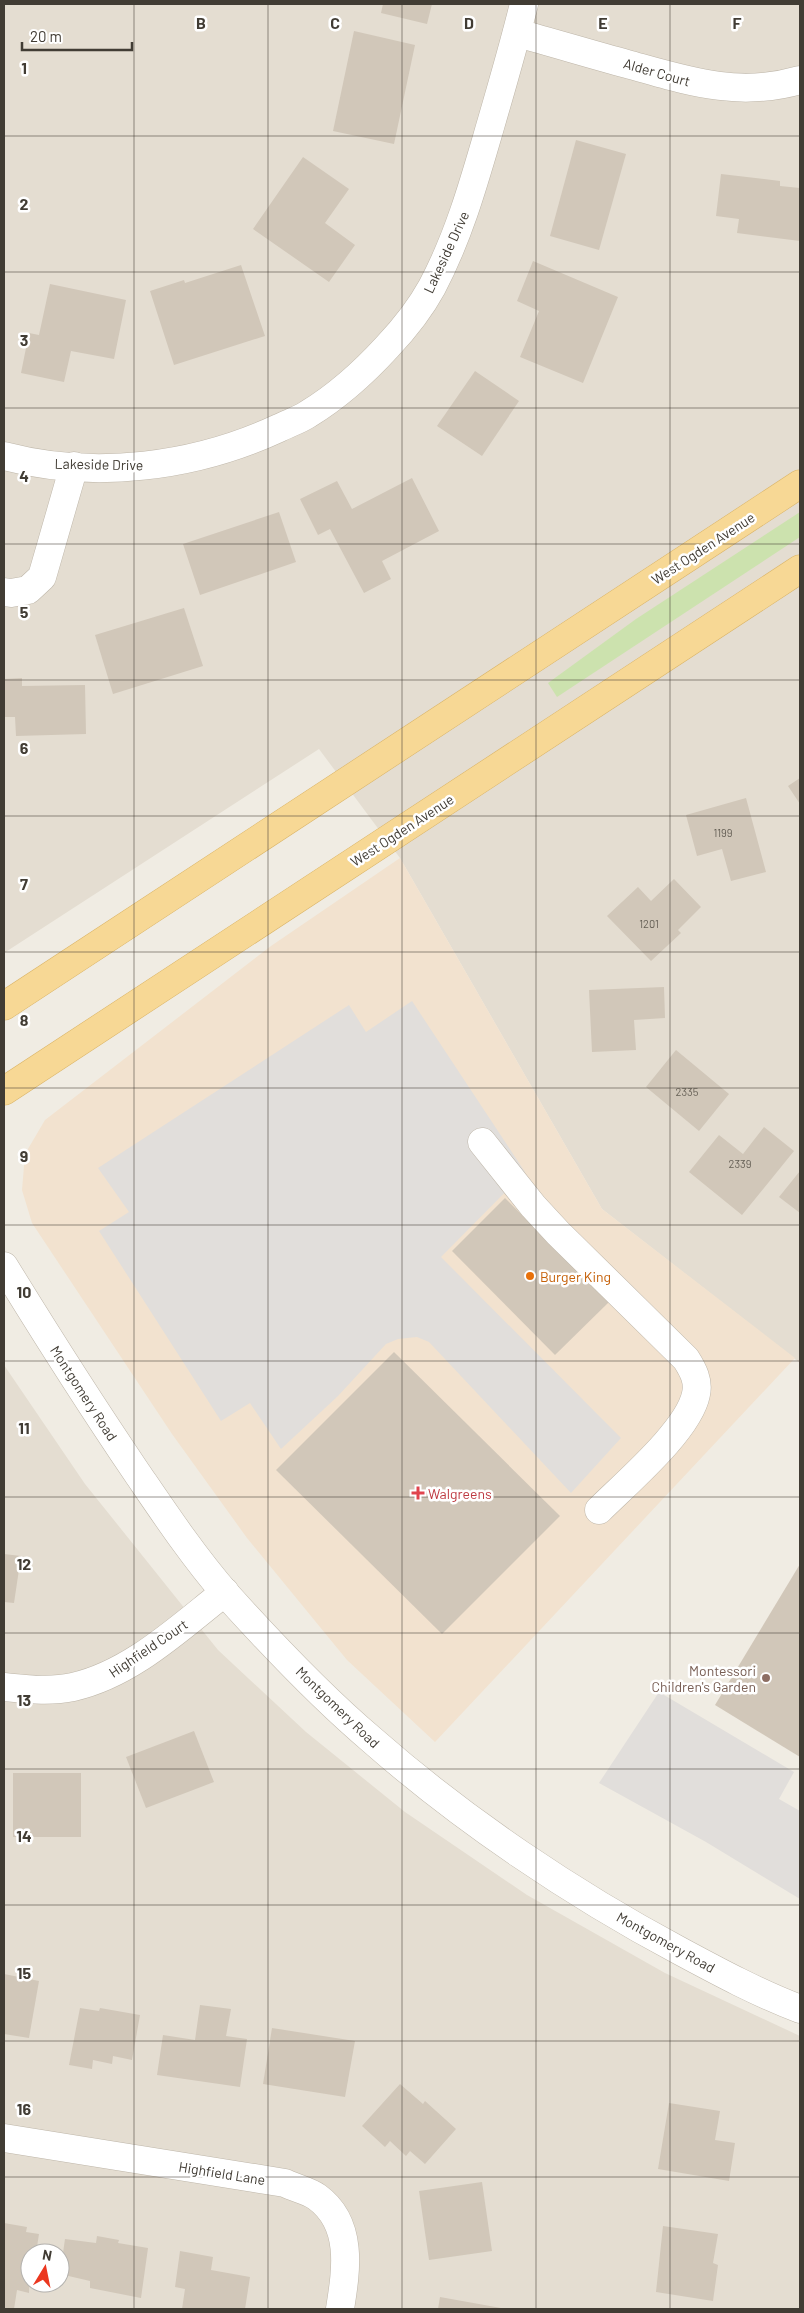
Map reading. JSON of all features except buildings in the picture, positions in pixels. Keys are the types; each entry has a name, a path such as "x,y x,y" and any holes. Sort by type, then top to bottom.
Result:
{"main road":[{"name":"West Ogden Avenue","path":"4,1006 800,484"},
{"name":"West Ogden Avenue","path":"4,1091 800,569"}],"street":[{"name":"Lakeside Drive","path":"4,456 25,462 74,466 136,467 184,460 252,441 308,414 367,369 410,320 432,288 454,241 470,199 524,4"},
{"name":"Alder Court","path":"516,33 701,85 736,89 763,88 800,80"},
{"path":"4,592 11,594 28,590 42,577 74,466"},
{"path":"482,1142 533,1206 686,1358 696,1376 697,1392 691,1411 673,1435 599,1510"},
{"name":"Montgomery Road","path":"4,1266 80,1390 176,1529 225,1592 305,1677 371,1740 510,1847 586,1898 653,1937 733,1979 800,2009"},
{"name":"Highfield Court","path":"4,1687 34,1690 72,1687 110,1676 152,1648 225,1592"},
{"name":"Highfield Lane","path":"4,2138 285,2183 317,2196 337,2217 346,2247 346,2276 340,2309"}],"shaded area":[{"path":"4,4 800,4 800,1363 602,1209 400,858 319,749 4,953"},
{"path":"400,858 602,1209 795,1358 435,1742 347,1660 247,1538 172,1434 32,1223 22,1190 25,1154 45,1120 271,946"},
{"path":"412,1001 525,1172 441,1257 621,1438 571,1493 429,1342 417,1337 398,1339 386,1344 338,1396 281,1449 250,1403 221,1421 99,1231 129,1212 98,1168 349,1005 366,1032"},
{"path":"4,1365 85,1484 218,1650 306,1732 405,1812 527,1895 665,1973 800,2036 800,2309 4,2309"},
{"path":"659,1692 794,1772 779,1799 800,1811 800,1899 706,1842 599,1783"}],"green space":[{"path":"800,512 800,537 557,697 548,683 636,619"}],"place":[{"name":"Burger King","path":"530,1276"},
{"name":"Walgreens","path":"418,1493"},
{"name":"Montessori Children's Garden","path":"766,1678"}]}
